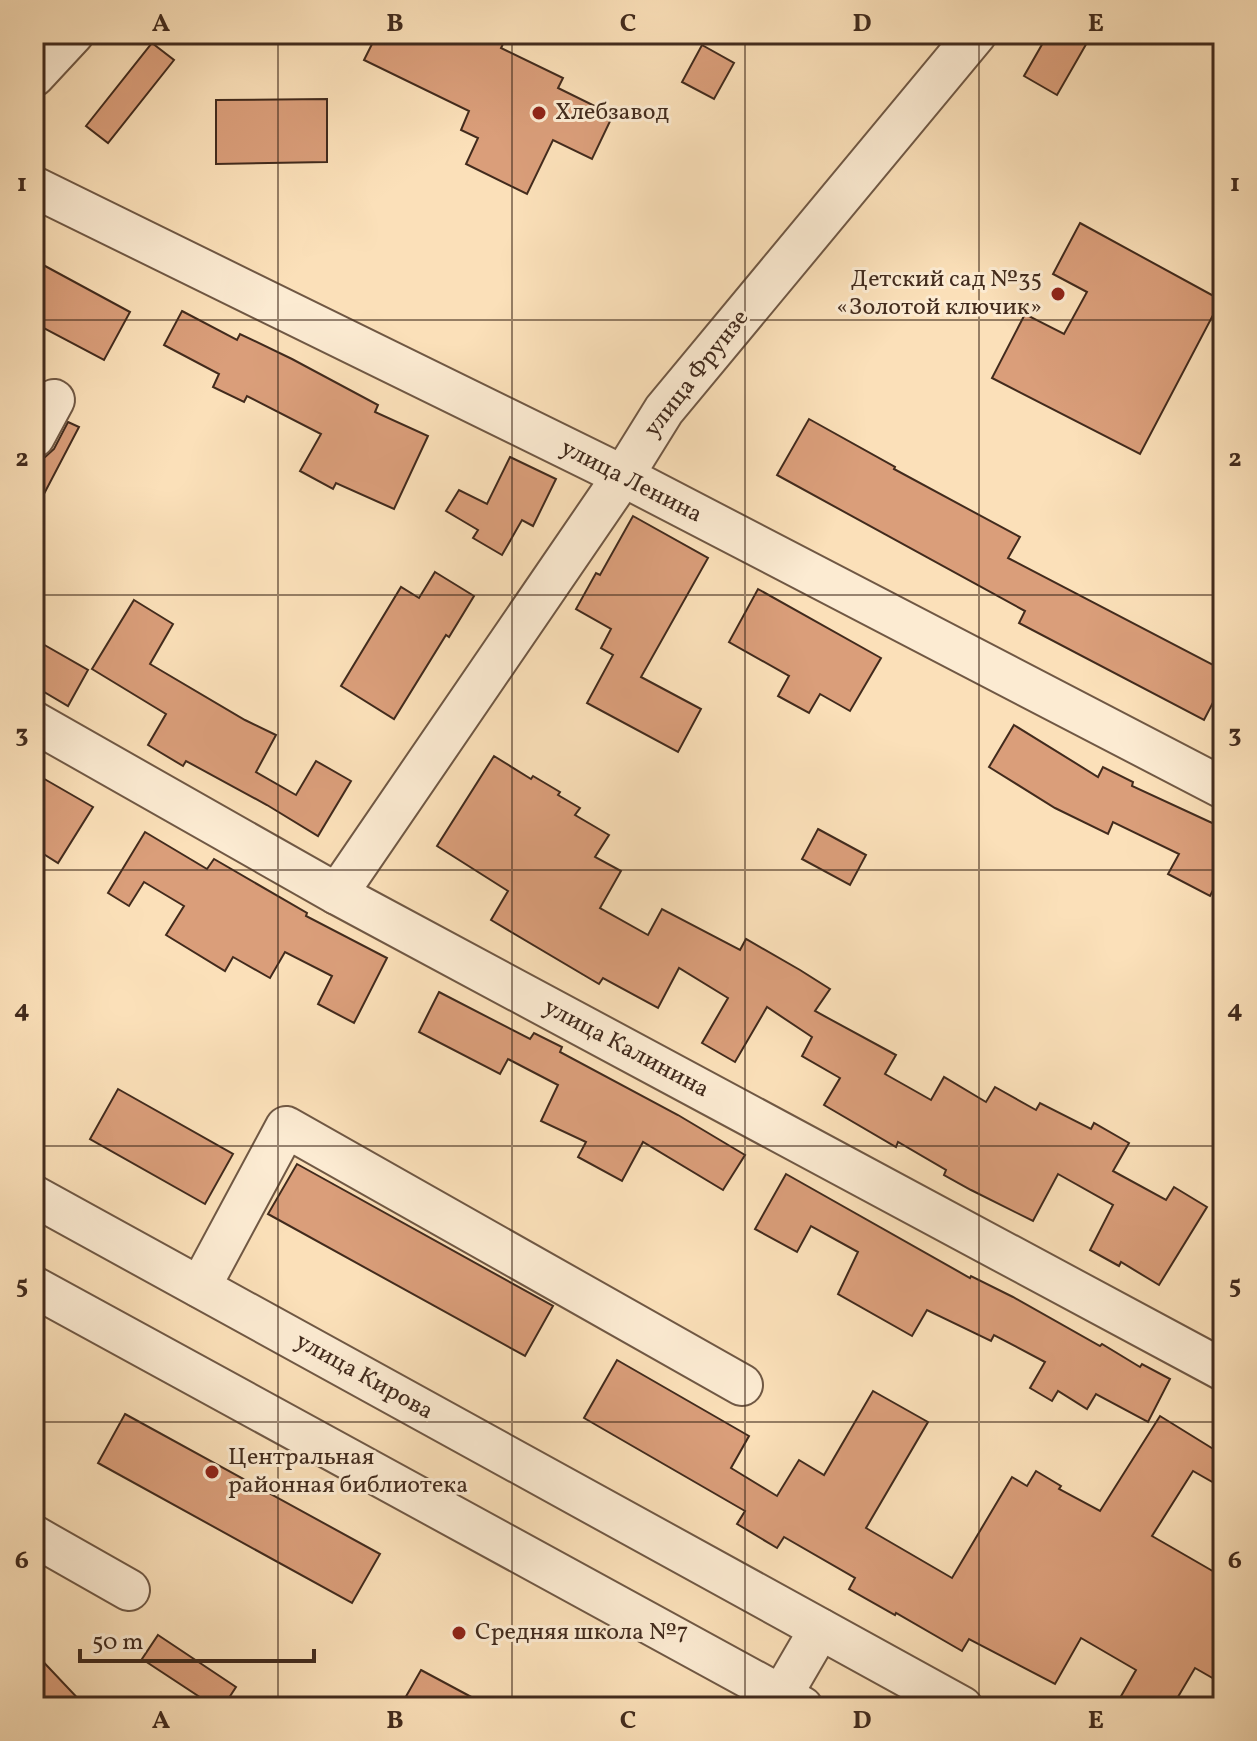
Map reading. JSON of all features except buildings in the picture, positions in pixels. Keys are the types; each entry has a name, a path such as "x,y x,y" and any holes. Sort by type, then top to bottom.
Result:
{"street":[{"path":"34,76 73,34"},
{"name":"улица Фрунзе","path":"337,894 623,476 664,410 976,34"},
{"name":"улица Ленина","path":"34,187 623,476 1223,788"},
{"path":"34,437 54,400"},
{"name":"улица Калинина","path":"34,722 337,894 1223,1370"},
{"path":"200,1287 286,1127 742,1385"},
{"name":"улица Кирова","path":"34,1196 962,1707"},
{"path":"34,1287 792,1702 820,1629"},
{"path":"34,1536 129,1590"}],"place":[{"name":"Хлебзавод","path":"539,113"},
{"name":"Детский сад №35 «Золотой ключик»","path":"1058,294"},
{"name":"Центральная районная библиотека","path":"212,1472"},
{"name":"Средняя школа №7","path":"459,1633"}]}
